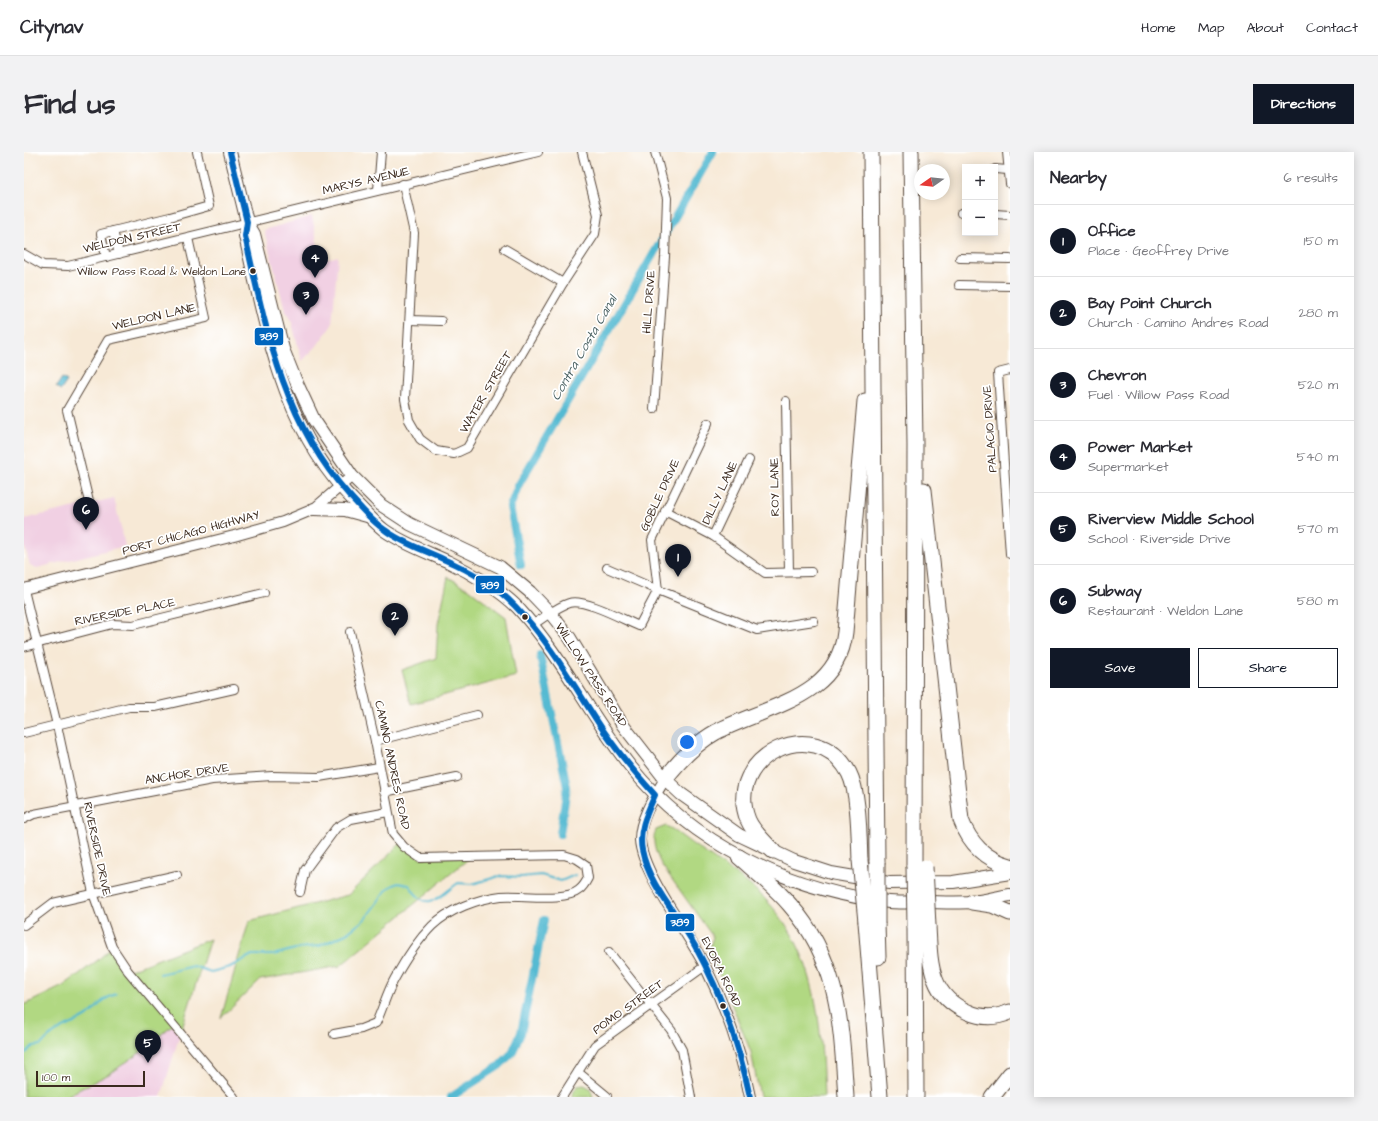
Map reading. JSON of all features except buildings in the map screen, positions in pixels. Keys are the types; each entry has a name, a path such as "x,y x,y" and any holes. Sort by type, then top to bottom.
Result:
{"highway":[{"path":"872,152 872,362 877,862 872,923 880,1097"},
{"path":"911,152 915,445 915,748 921,926 916,1097"},
{"path":"665,779 675,766 697,745 722,730 809,691 829,674 839,659 844,646 863,412 872,362"},
{"path":"915,445 923,475 928,536 961,820 969,837 979,850 989,858 1010,866"},
{"path":"773,851 748,820 745,796 751,774 759,762 770,752 782,747 797,743 812,745 827,750 839,759 849,773 855,794 860,860 872,923"},
{"path":"739,857 791,905 820,950 833,984 838,1004 846,1097"},
{"path":"972,902 992,905 1010,912"},
{"path":"921,926 933,974 940,992 948,1001 959,1009 978,1016 996,1016 1010,1012"},
{"path":"992,1097 1010,1074"}],"main road":[{"name":"WILLOW PASS ROAD","path":"230,152 247,222 254,234 283,349 303,399 326,440 352,476 381,505 410,524 500,567 530,592 552,614 570,638 622,724 665,779 681,794 739,835 794,861 831,873 889,883 953,882 1010,873"},
{"name":"WILLOW PASS ROAD","path":"247,222 245,236 281,379 304,434 313,450 339,486 384,530 410,545 452,564 487,585 515,606 554,652 606,735 631,768 672,812 690,826 739,857 826,890 890,902 972,902 1010,895"},
{"path":"314,509 345,510 369,516"}],"street":[{"path":"106,257 101,234 209,206 197,152"},
{"path":"378,190 380,152"},
{"name":"MARYS AVENUE","path":"247,222 538,152"},
{"name":"WATER STREET","path":"403,184 414,233 405,399 409,420 420,439 436,452 454,454 467,448 563,283 595,234 598,215 582,152"},
{"name":"HILL DRIVE","path":"654,409 665,257 667,198 655,152"},
{"path":"1007,152 1010,184"},
{"path":"998,169 1008,170"},
{"path":"998,214 1010,215"},
{"name":"WELDON STREET","path":"24,254 43,265 68,266 188,238 247,222"},
{"path":"113,231 119,254"},
{"name":"WELDON LANE","path":"90,506 67,410 108,340 206,318 188,238"},
{"path":"505,249 563,283"},
{"path":"960,258 1010,259"},
{"path":"959,285 1010,286"},
{"path":"410,320 441,321"},
{"name":"PALACIO DRIVE","path":"1010,370 998,373 1006,434 1010,554"},
{"name":"ROY LANE","path":"786,401 788,572"},
{"name":"GOBLE DRIVE","path":"658,590 652,540 708,423"},
{"name":"DILLY LANE","path":"713,536 749,460"},
{"name":"PORT CHICAGO HIGHWAY","path":"24,590 283,522 314,509 352,476"},
{"path":"665,511 713,536 765,572 811,572"},
{"path":"607,568 757,630 814,621"},
{"name":"RIVERSIDE DRIVE","path":"24,590 58,725 93,893 112,947 128,971 234,1097"},
{"path":"532,625 552,614 561,606 571,602 583,603 639,626 658,590"},
{"name":"RIVERSIDE PLACE","path":"24,647 112,624 134,625 264,593"},
{"name":"CAMINO ANDRES ROAD","path":"334,1034 361,1029 376,1022 395,978 419,941 433,925 456,910 483,900 503,896 537,897 578,891 588,878 586,865 577,859 564,855 550,854 420,858 404,847 393,834 375,741 350,632"},
{"path":"24,733 129,707 155,707 234,689"},
{"path":"375,741 477,715"},
{"name":"ANCHOR DRIVE","path":"24,819 34,814 212,780 272,776 319,777 379,767"},
{"path":"384,792 457,777"},
{"name":"EVORA ROAD","path":"665,779 644,817 641,828 641,844 644,861 705,966 735,1035 750,1097"},
{"path":"300,892 305,870 336,828 351,819 388,812"},
{"path":"24,925 53,903 177,875"},
{"path":"609,952 652,1003 672,1030 682,1050 691,1097"},
{"name":"POMO STREET","path":"562,1097 595,1045 705,966"},
{"path":"578,1072 607,1096"}],"shaded area":[{"path":"312,216 321,261 338,256 332,325 316,347 302,361 292,323 285,310 264,230"},
{"path":"114,498 125,546 37,568 30,565 24,544 24,519"},
{"path":"172,1025 180,1034 161,1097 65,1097 109,1074 141,1052"}],"green space":[{"path":"448,577 469,589 506,617 516,676 411,704 402,670 436,658 438,624"},
{"path":"666,826 732,871 751,886 773,908 790,931 802,956 811,982 817,1010 821,1038 824,1097 760,1097 751,1052 709,949 713,937 661,864 656,852 654,839 656,830"},
{"path":"401,843 420,858 473,855 340,966 260,980 221,1018 249,921 348,895"},
{"path":"210,939 180,1034 172,1025 141,1052 109,1074 65,1097 24,1097 24,1005 63,986 98,960 112,947 128,971"},
{"path":"584,1085 590,1088 593,1097 571,1097 577,1086"}],"water":[{"path":"62,378 67,381 61,390 56,387"}],"waterway":[{"name":"Contra Costa Canal","path":"521,565 510,507 518,486 713,152"},
{"name":"Contra Costa Canal","path":"540,655 567,787 560,834"},
{"path":"160,974 193,966 211,972 230,967 252,955 273,955 299,948 319,946 346,934 365,919 388,888 398,883 409,885 416,894 422,899 428,901 439,898 458,883 472,884 500,876 522,877 541,875 561,881 575,875"},
{"name":"Contra Costa Canal","path":"451,1097 499,1066 512,1053 521,1033 544,920"},
{"path":"24,1055 33,1046 41,1045 46,1039 84,1018 104,1000 116,994"}],"transit line":[{"name":"389","path":"230,152 247,222 245,236 270,340 280,373 308,437 326,466 349,495 375,522 399,539 472,573 491,585 515,606 541,636 605,733 655,795 644,822 641,836 642,850 646,863 657,888 688,934 713,982 735,1038 750,1097"}],"place":[{"name":"Willow Pass Road & Weldon Lane","path":"253,271"},
{"name":"Power Market","path":"315,278"},
{"name":"Chevron","path":"306,315"},
{"name":"Subway","path":"86,530"},
{"name":"Office","path":"678,577"},
{"name":"Bay Point Church","path":"395,636"},
{"name":"Riverview Middle School","path":"148,1063"}]}
